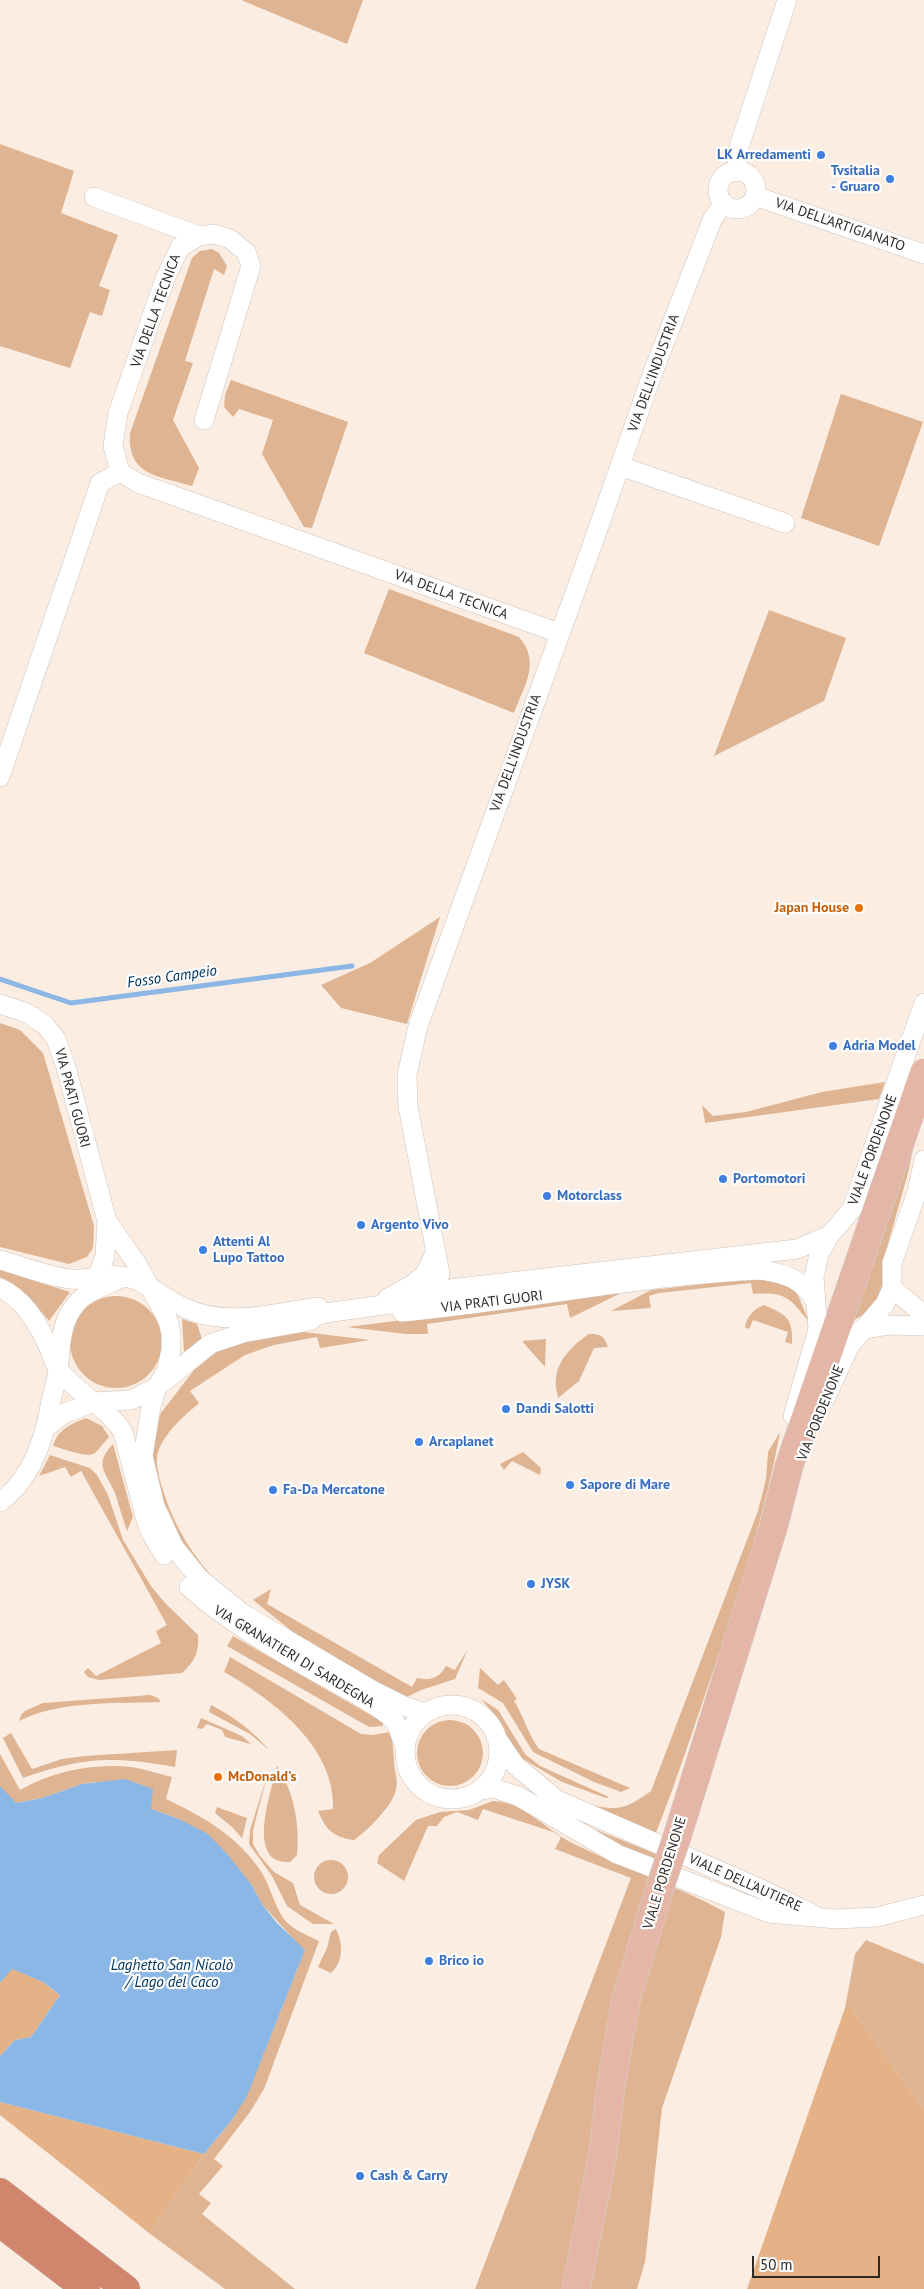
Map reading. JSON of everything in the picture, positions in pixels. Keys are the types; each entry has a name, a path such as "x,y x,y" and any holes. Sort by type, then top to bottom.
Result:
{"highway":[{"path":"0,2192 126,2289"},
{"path":"0,2223 86,2289"}],"main road":[{"name":"VIALE PORDENONE","path":"576,2289 603,2153 610,2092 626,2000 782,1496 789,1466 924,1073"}],"street":[{"path":"736,172 739,148 787,0"},
{"path":"736,172 748,174 752,178 756,190 755,196 752,202 742,209 735,209 724,203 720,198 719,186 725,176 736,172"},
{"name":"VIA DELL'ARTIGIANATO","path":"755,196 924,254"},
{"path":"94,197 199,236 214,234 230,239 246,252 250,266 204,420"},
{"name":"VIA DELL'INDUSTRIA","path":"434,1290 440,1274 408,1106 407,1075 418,1026 620,466 652,372 713,218 724,203"},
{"name":"VIA DELLA TECNICA","path":"199,236 180,247 165,279 118,413 113,446 120,472 138,484 559,633"},
{"path":"620,466 785,523"},
{"path":"0,777 100,483 120,472"},
{"name":"VIALE PORDENONE","path":"789,1466 788,1433 818,1329 814,1277 820,1254 830,1235 848,1215 858,1196 924,1003"},
{"name":"VIA PRATI GUORI","path":"0,1004 28,1013 45,1025 56,1039 66,1067 82,1133 107,1221 149,1285"},
{"name":"VIA PORDENONE","path":"782,1496 800,1466 833,1380 850,1345 885,1304 892,1288 892,1263 921,1187 924,1160"},
{"name":"VIA PRATI GUORI","path":"98,1275 105,1256 107,1221"},
{"name":"VIA PRATI GUORI","path":"0,1260 70,1279 98,1275 126,1277 149,1285 184,1308 202,1314 227,1318 387,1299 434,1290 797,1249 830,1235"},
{"path":"387,1299 413,1284 425,1274 436,1251"},
{"name":"VIA PRATI GUORI","path":"164,1383 210,1344 243,1333 300,1322 454,1307 666,1278 762,1270 776,1272 801,1282 815,1302"},
{"path":"0,1502 20,1483 29,1469 47,1427 64,1326 77,1303 91,1292 126,1277"},
{"path":"47,1427 65,1413 94,1402 131,1400 164,1383 171,1350 171,1334 168,1320 149,1285"},
{"name":"VIA GRANATIERI DI SARDEGNA","path":"0,1288 18,1300 33,1317 40,1328 58,1369 116,1420 123,1432 140,1502 151,1533 168,1562 190,1587 236,1624 378,1708 394,1721 405,1746 407,1767 423,1789 434,1795 449,1799 464,1797 477,1791"},
{"path":"892,1288 924,1315"},
{"path":"300,1322 325,1313 413,1301 426,1297 434,1290"},
{"path":"861,1330 889,1325 924,1326"},
{"name":"VIA GRANATIERI DI SARDEGNA","path":"164,1383 151,1407 143,1456 155,1506 174,1547 199,1578 242,1613 372,1690 404,1706 424,1713"},
{"path":"405,1746 408,1734 415,1722 424,1713 443,1705 469,1708 480,1714 490,1724 496,1737 498,1752 496,1767 488,1781 477,1791"},
{"name":"VIALE DELL'AUTIERE","path":"496,1737 515,1765 558,1800 759,1888 821,1918"},
{"name":"VIALE DELL'AUTIERE","path":"477,1791 493,1788 518,1796 617,1854 769,1913 821,1918 878,1917 924,1905"}],"shaded area":[{"path":"241,0 363,0 347,44"},
{"path":"0,144 74,171 61,213 118,235 99,286 110,290 102,316 90,312 70,368 0,346"},
{"path":"212,249 219,253 227,266 224,275 214,269 185,361 193,363 173,420 199,468 192,486 157,476 140,466 134,458 130,447 130,433 192,258 200,251"},
{"path":"231,380 348,422 312,528 304,527 262,454 273,420 239,409 233,417 224,407 225,395"},
{"path":"841,394 923,422 879,546 801,518"},
{"path":"389,589 519,637 526,646 530,665 526,684 514,713 364,653"},
{"path":"769,610 846,638 824,701 714,756"},
{"path":"440,917 407,1024 341,1008 321,985 370,963"},
{"path":"0,1023 20,1030 43,1053 94,1226 93,1248 87,1257 69,1264 0,1247"},
{"path":"885,1082 879,1099 705,1123 702,1105 713,1116 746,1112 822,1092"},
{"path":"915,1140 908,1173 886,1251 881,1294 866,1313 854,1320"},
{"path":"0,1270 70,1292 49,1321 27,1295 0,1277"},
{"path":"767,1277 795,1288 809,1322 791,1302 780,1295 753,1294 751,1283 659,1293 649,1296 651,1308 611,1311 651,1290"},
{"path":"621,1293 570,1318 567,1304 427,1324 428,1334 406,1334 347,1327"},
{"path":"116,1296 134,1300 149,1309 158,1324 162,1342 158,1360 149,1375 134,1384 116,1388 98,1384 83,1375 74,1360 70,1342 74,1324 83,1309 98,1300"},
{"path":"764,1305 783,1315 790,1323 792,1344 785,1342 788,1332 753,1320 749,1329 745,1327 747,1319 752,1313"},
{"path":"182,1319 197,1324 202,1339 184,1352"},
{"path":"295,1331 370,1340 320,1348 317,1337 274,1345 245,1355 190,1391 199,1403 171,1430 162,1442 158,1453 157,1463 160,1478 168,1504 181,1533 198,1559 230,1597 186,1555 151,1474 153,1432 161,1413 194,1370 222,1348 239,1341"},
{"path":"589,1334 602,1336 608,1347 594,1348 579,1381 558,1398 556,1388 557,1371 563,1358 572,1347"},
{"path":"546,1339 545,1367 522,1341"},
{"path":"86,1418 102,1426 109,1437 96,1452 88,1455 53,1446 62,1431"},
{"path":"780,1432 768,1491 744,1577 687,1749 655,1835 589,1805 609,1808 622,1807 635,1802 651,1791 758,1511 766,1479 768,1452"},
{"path":"113,1444 133,1517 127,1531 115,1493 105,1474 102,1463 107,1451"},
{"path":"523,1452 541,1468 540,1475 512,1461 504,1470 500,1464"},
{"path":"50,1455 90,1468 97,1475 108,1495 123,1540 151,1586 165,1603 198,1635 198,1647 195,1656 182,1673 99,1680 88,1677 84,1672 88,1668 96,1676 161,1643 156,1631 167,1625 81,1471 71,1477 65,1467 39,1476"},
{"path":"271,1589 267,1604 412,1687 417,1678 434,1678 446,1666 455,1670 468,1649 455,1679 421,1690 403,1699 313,1648 253,1600"},
{"path":"233,1636 383,1722 383,1726 369,1727 227,1646"},
{"path":"230,1657 361,1734 373,1735 389,1732 393,1743 397,1786 395,1793 378,1819 354,1840 335,1835 327,1828 318,1811 333,1809 331,1786 324,1765 312,1746 298,1727 280,1711 262,1696 224,1672"},
{"path":"480,1668 498,1685 504,1680 517,1699 514,1701 539,1749 630,1788 621,1792 594,1782 533,1752 503,1703 478,1688"},
{"path":"150,1695 158,1698 161,1702 70,1706 35,1714 19,1721 25,1711 43,1703"},
{"path":"481,1699 498,1710 525,1754 540,1766 609,1797 606,1798 562,1782 518,1756 511,1747 497,1717"},
{"path":"211,1705 242,1724 269,1750 250,1734 209,1712"},
{"path":"201,1718 242,1736 251,1744 225,1737 222,1730 207,1724 202,1729 197,1728"},
{"path":"450,1720 463,1723 473,1730 480,1740 483,1753 480,1766 473,1776 463,1783 450,1786 437,1783 427,1776 420,1766 417,1753 420,1740 427,1730 437,1723"},
{"path":"11,1733 32,1769 62,1759 177,1750 175,1767 133,1761 98,1760 63,1766 23,1778 3,1738"},
{"path":"0,1754 20,1790 60,1773 103,1766 131,1767 172,1777 166,1799 205,1819 239,1845 262,1873 276,1905 286,1922 295,1929 319,1941 264,2089 250,2112 214,2159 223,2166 199,2194 211,2203 202,2214 295,2289 225,2289 149,2233 204,2154 232,2120 260,2063 299,1965 296,1942 262,1904 251,1884 179,1819 151,1809 95,1782 82,1784 42,1798 16,1803 0,1811"},
{"path":"277,1766 292,1797 298,1832 297,1855 290,1862 276,1860 268,1852 264,1839 267,1807"},
{"path":"267,1776 253,1830 253,1844 260,1856 274,1872 293,1883 300,1905 334,1924 313,1924 287,1906 272,1876 249,1844 250,1830"},
{"path":"493,1801 515,1806 572,1843 687,1893 725,1912 721,1937 662,2108 645,2262 637,2289 475,2289 631,1878 555,1849 561,1837 553,1832 483,1809 478,1820 457,1812 444,1817 437,1826 428,1826 404,1881 377,1863 379,1855 416,1820 440,1812 469,1810"},
{"path":"217,1807 247,1818 242,1838 215,1813"},
{"path":"589,1827 664,1857 662,1863 622,1849"},
{"path":"331,1860 338,1861 343,1865 347,1870 347,1884 343,1889 338,1893 331,1894 324,1893 319,1889 315,1884 314,1877 315,1870 319,1865 324,1861"},
{"path":"336,1929 341,1952 338,1963 331,1973 318,1967 327,1948 331,1932"},
{"path":"866,1940 924,1964 924,2110 849,2005 845,2008 855,1954"},
{"path":"12,1968 43,1982 60,1995 31,2037 15,2040 0,2056 0,1983"},
{"path":"849,2005 924,2110 924,2289 747,2289 845,2008"},
{"path":"0,2102 204,2154 149,2233 0,2115"}],"water":[{"name":"Laghetto San Nicolò / Lago del Caco","path":"125,1779 153,1789 151,1809 179,1819 208,1834 251,1884 262,1904 277,1923 305,1950 247,2096 232,2120 204,2154 0,2102 0,2056 15,2040 31,2037 60,1995 43,1982 12,1969 0,1983 0,1786 16,1803 42,1798 82,1784"}],"waterway":[{"name":"Fosso Campeio","path":"0,979 71,1003 352,966"}],"place":[{"name":"LK Arredamenti","path":"821,155"},
{"name":"Tvsitalia - Gruaro","path":"890,179"},
{"name":"Japan House","path":"859,908"},
{"name":"Adria Model","path":"833,1046"},
{"name":"Portomotori","path":"723,1179"},
{"name":"Motorclass","path":"547,1196"},
{"name":"Argento Vivo","path":"361,1225"},
{"name":"Attenti Al Lupo Tattoo","path":"203,1250"},
{"name":"Dandi Salotti","path":"506,1409"},
{"name":"Arcaplanet","path":"419,1442"},
{"name":"Sapore di Mare","path":"570,1485"},
{"name":"Fa-Da Mercatone","path":"273,1490"},
{"name":"JYSK","path":"531,1584"},
{"name":"McDonald's","path":"218,1777"},
{"name":"Brico io","path":"429,1961"},
{"name":"Cash & Carry","path":"360,2176"}]}
